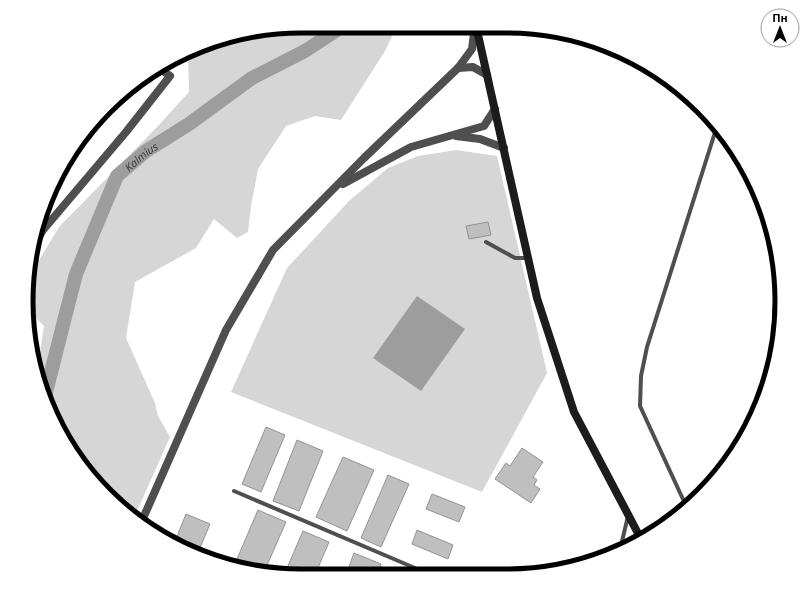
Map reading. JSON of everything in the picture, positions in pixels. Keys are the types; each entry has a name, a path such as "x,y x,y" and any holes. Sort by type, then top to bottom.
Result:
{"main road":[{"path":"478,33 537,298 574,412 638,534"}],"street":[{"path":"143,518 226,330 273,250 364,158 458,68 472,49 475,33"},
{"path":"458,68 473,67 487,75"},
{"path":"44,224 126,132 170,76 163,71"},
{"path":"335,188 411,146 484,126 495,109"},
{"path":"454,135 480,139 504,148"}],"lane":[{"path":"684,502 640,406 641,376 647,347 715,132"},
{"path":"486,242 515,258 528,258"},
{"path":"234,491 417,569"},
{"path":"622,543 628,515"}],"shaded area":[{"path":"301,33 394,33 385,51 341,120 315,116 286,126 258,169 248,232 237,238 214,219 196,248 135,282 126,338 155,403 158,416 170,437 136,513 111,491 88,464 69,435 53,404 39,358 44,326 34,316 35,267 59,227 157,127 189,92 188,58 198,53 232,42 266,35"},
{"path":"456,150 497,156 547,373 482,492 231,392 287,268 349,201 388,168 418,156"},
{"path":"417,296 465,329 421,391 373,358"}],"building":[{"path":"488,222 491,235 469,239 466,226"},
{"path":"266,427 285,435 261,492 242,484"},
{"path":"297,440 323,451 299,511 273,501"},
{"path":"522,448 543,462 533,477 537,480 534,485 540,489 531,503 495,479 506,463 510,466"},
{"path":"343,457 374,470 347,531 316,517"},
{"path":"388,475 409,484 381,547 361,538"},
{"path":"432,494 465,507 459,522 426,509"},
{"path":"258,510 286,522 266,567 236,561"},
{"path":"186,514 210,524 199,549 176,538"},
{"path":"417,530 453,545 448,559 412,544"},
{"path":"303,531 329,542 318,569 287,568"},
{"path":"354,553 381,564 379,569 348,569"}],"waterway":[{"name":"Kalmius","path":"47,387 76,274 117,176 146,151 189,124 252,78 305,51 332,33"}]}
